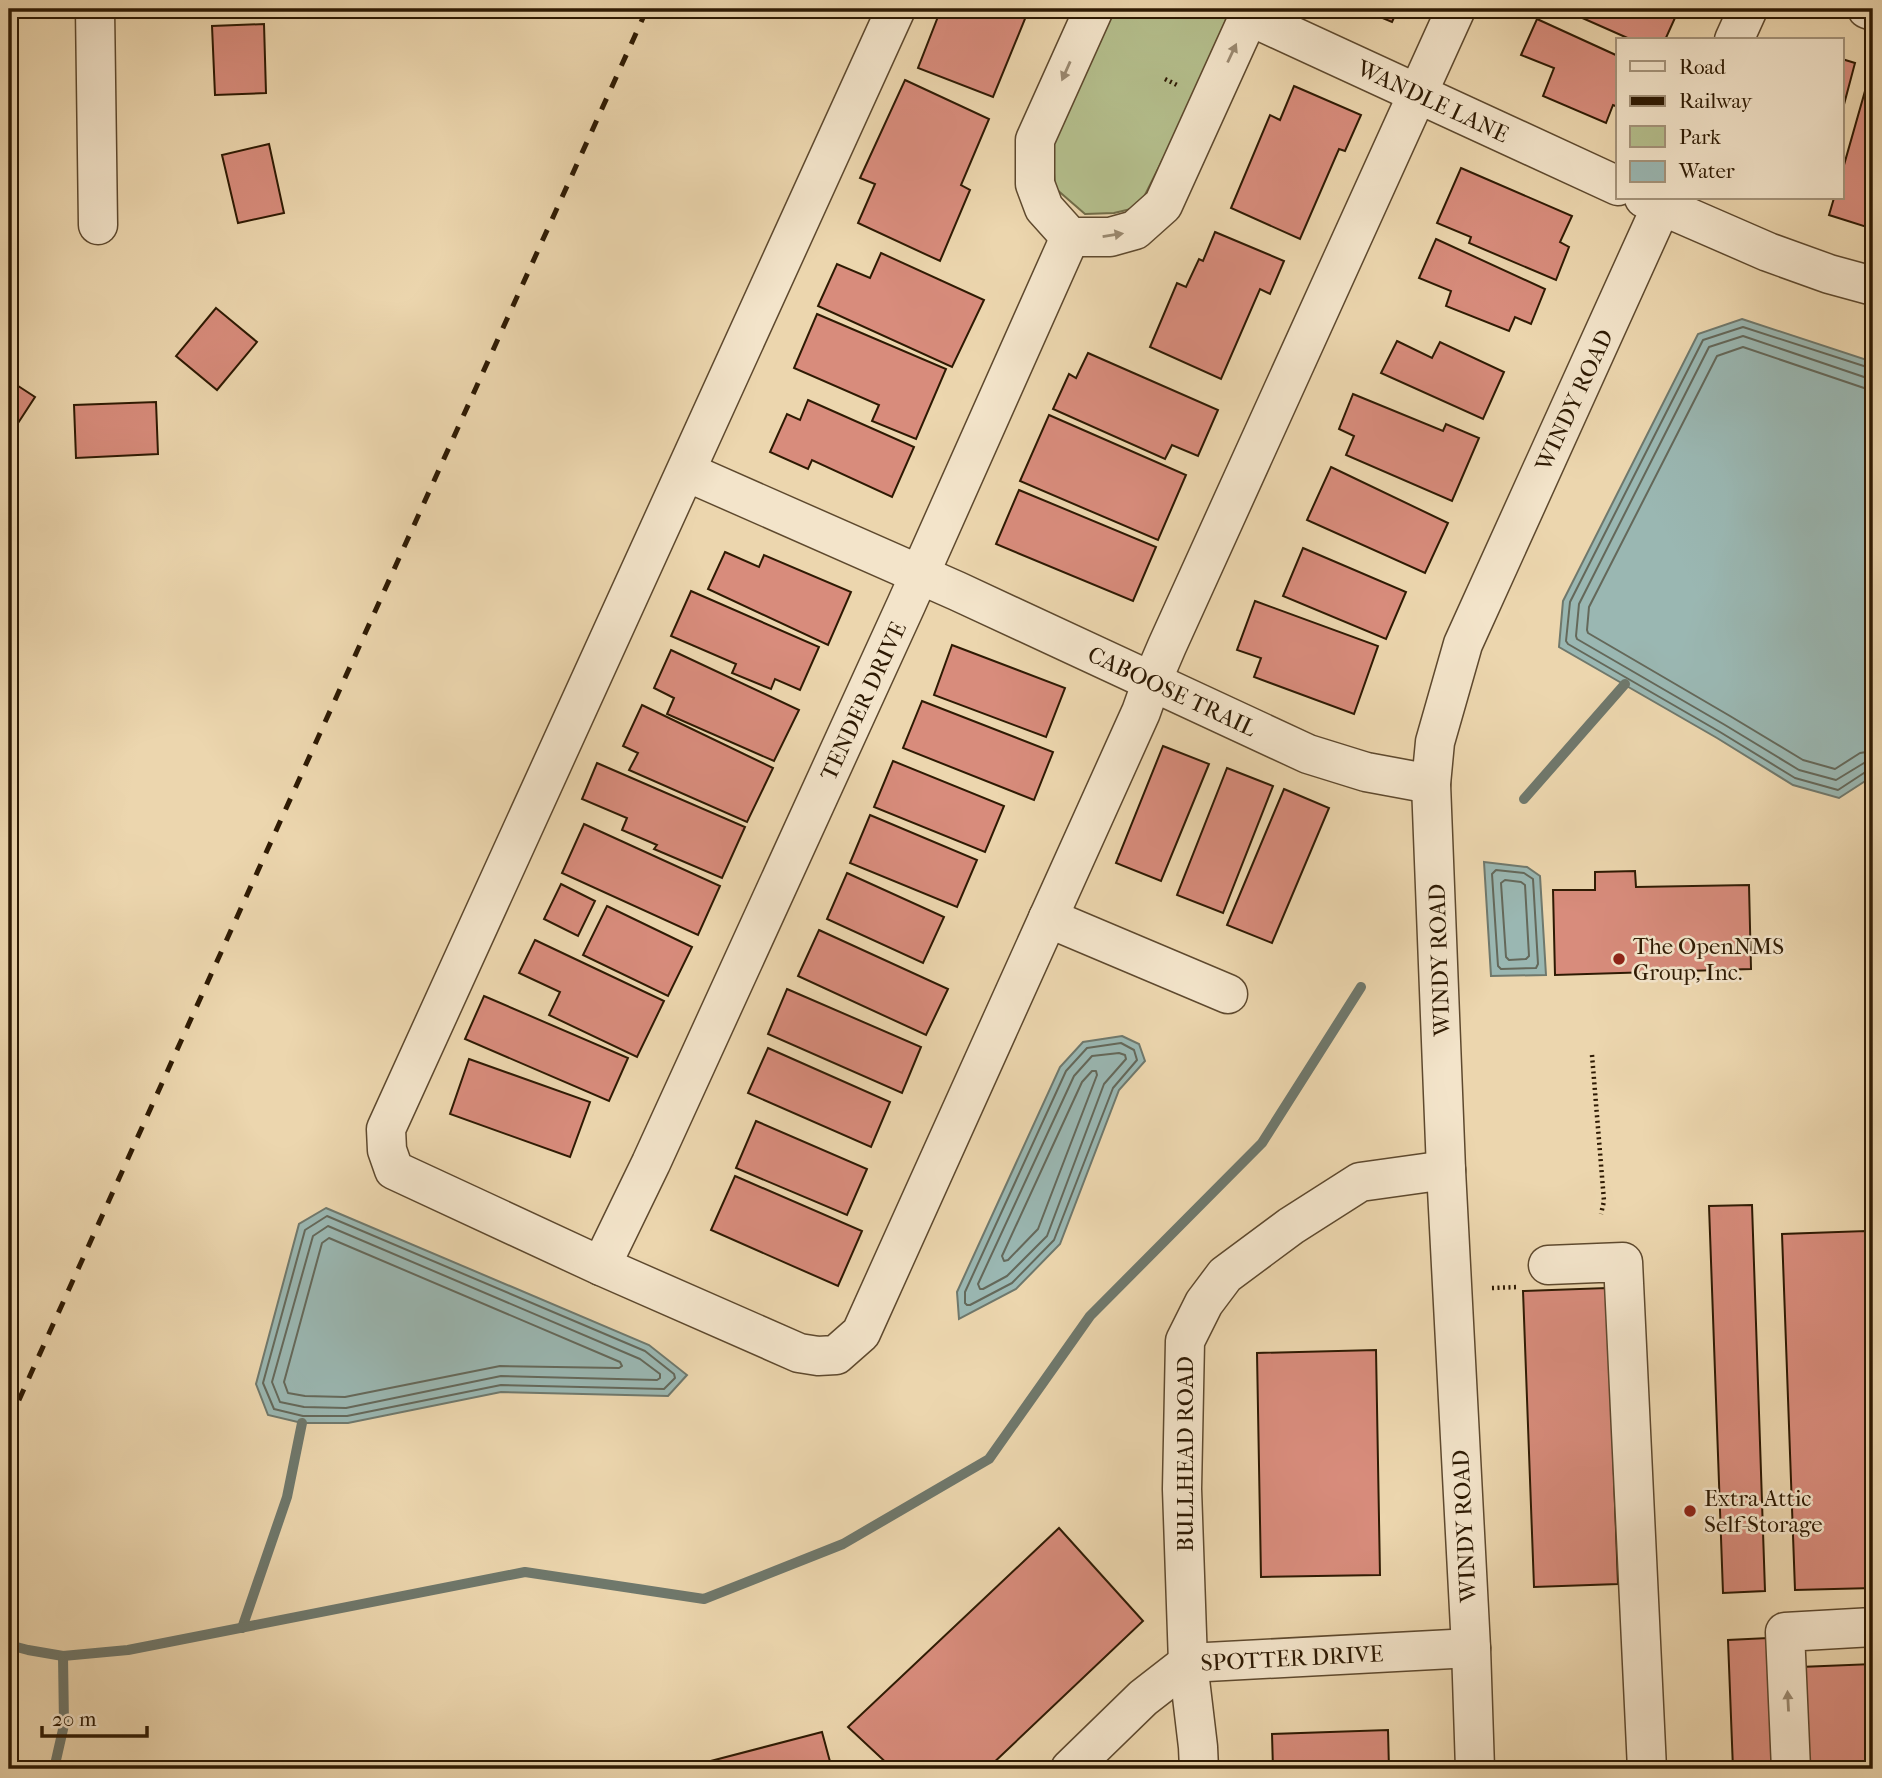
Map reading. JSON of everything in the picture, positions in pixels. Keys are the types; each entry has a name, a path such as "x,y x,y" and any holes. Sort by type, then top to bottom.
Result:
{"street":[{"path":"95,9 98,225"},
{"path":"896,9 386,1129 387,1150 394,1170 601,1266 799,1353 818,1356 836,1355 861,1333 1456,9"},
{"path":"1094,9 1035,141 1035,184 1044,208 1070,237 1110,237 1135,230 1163,205 1251,13"},
{"path":"1735,38 1748,9"},
{"path":"1867,9 1873,12"},
{"name":"WANDLE LANE","path":"1251,13 1417,94 1616,185"},
{"path":"1657,200 1768,252 1829,274 1873,286"},
{"name":"WINDY ROAD","path":"1475,1769 1446,1170 1431,784 1435,742 1462,643 1657,200"},
{"name":"TENDER DRIVE","path":"601,1266 651,1163 920,575 1070,237"},
{"name":"CABOOSE TRAIL","path":"687,472 920,575 1308,754 1366,772 1431,784"},
{"path":"1048,918 1228,994"},
{"name":"BULLHEAD ROAD","path":"1199,1769 1188,1663 1182,1489 1185,1341 1204,1303 1225,1275 1291,1226 1360,1182 1446,1170"},
{"path":"1548,1265 1623,1262 1647,1769"},
{"path":"1791,1769 1785,1632 1873,1627"},
{"name":"SPOTTER DRIVE","path":"1070,1769 1143,1698 1188,1663 1471,1647"}],"path":[{"path":"1592,1055 1604,1201 1601,1214"}],"green space":[{"path":"1113,9 1231,9 1177,131 1144,197 1131,209 1114,213 1085,214 1055,188 1052,143"}],"water":[{"path":"1742,319 1870,361 1873,369 1873,776 1839,798 1793,785 1559,647 1563,601 1698,334"},
{"path":"1484,862 1527,867 1540,876 1546,975 1491,976"},
{"path":"1122,1036 1139,1044 1145,1061 1119,1090 1060,1244 1016,1289 959,1319 957,1292 1060,1067 1083,1042"},
{"path":"326,1208 649,1345 687,1375 668,1396 501,1392 348,1423 302,1423 268,1415 256,1384 299,1224"}],"building":[{"path":"941,9 1029,9 993,97 918,68"},
{"path":"1361,9 1398,9 1392,22"},
{"path":"1562,9 1679,9 1666,38 1627,38"},
{"path":"1537,19 1616,55 1616,106 1613,105 1606,123 1543,96 1554,68 1521,55"},
{"path":"264,24 266,93 215,95 212,26"},
{"path":"1843,59 1855,63 1843,108"},
{"path":"1869,77 1873,78 1873,229 1829,215 1833,200 1843,200 1843,168"},
{"path":"905,80 989,119 961,185 970,190 940,261 858,223 875,184 860,178"},
{"path":"1294,86 1361,115 1345,151 1339,149 1300,239 1231,208 1270,115 1280,120"},
{"path":"269,144 284,213 238,223 222,155"},
{"path":"1461,168 1572,216 1560,242 1569,247 1556,280 1469,243 1471,237 1437,223"},
{"path":"1215,232 1284,261 1270,294 1260,289 1221,379 1150,347 1177,283 1186,287 1199,259 1203,261"},
{"path":"1436,239 1545,289 1531,324 1515,317 1509,331 1446,306 1451,291 1419,278"},
{"path":"881,253 984,300 952,367 818,306 837,264 870,278"},
{"path":"216,308 257,342 217,390 176,356"},
{"path":"817,314 946,369 916,439 872,421 879,405 794,368"},
{"path":"1397,341 1432,358 1440,342 1504,372 1483,419 1381,373"},
{"path":"1088,353 1218,410 1198,456 1172,445 1165,459 1053,409 1069,374 1076,378"},
{"path":"9,380 35,397 9,437"},
{"path":"1353,394 1443,431 1446,424 1479,438 1452,501 1346,455 1354,436 1339,429"},
{"path":"808,400 914,447 892,497 812,460 808,469 770,452 787,414 800,420"},
{"path":"156,402 158,454 76,458 74,405"},
{"path":"1049,415 1186,475 1158,540 1020,481"},
{"path":"1331,467 1448,523 1425,573 1307,520"},
{"path":"1019,490 1156,547 1133,601 996,544"},
{"path":"1303,548 1406,592 1386,639 1283,596"},
{"path":"725,552 759,567 764,555 851,592 828,645 708,589"},
{"path":"691,591 819,647 800,690 775,679 771,689 732,673 736,664 671,636"},
{"path":"1255,601 1378,646 1354,714 1254,677 1261,658 1237,650"},
{"path":"952,645 1065,688 1046,737 934,695"},
{"path":"671,650 799,710 774,761 667,714 674,698 654,688"},
{"path":"922,701 1053,752 1034,800 903,748"},
{"path":"642,705 773,768 747,822 629,770 638,753 623,746"},
{"path":"1163,746 1209,764 1161,881 1116,863"},
{"path":"893,761 1004,806 985,852 874,807"},
{"path":"597,763 745,827 722,878 654,849 657,845 622,830 627,818 582,799"},
{"path":"1227,768 1273,786 1223,913 1177,895"},
{"path":"1284,789 1329,808 1272,943 1227,925"},
{"path":"870,815 977,860 957,907 850,863"},
{"path":"584,824 720,886 698,935 562,873"},
{"path":"1635,871 1636,887 1749,885 1751,969 1555,975 1553,890 1595,890 1595,872"},
{"path":"847,873 944,917 923,963 827,919"},
{"path":"561,884 595,901 578,936 544,919"},
{"path":"607,906 692,947 668,996 583,955"},
{"path":"819,930 948,989 926,1035 798,976"},
{"path":"535,940 664,1001 637,1057 549,1015 560,992 519,973"},
{"path":"787,989 921,1047 902,1093 768,1034"},
{"path":"484,996 628,1058 609,1101 465,1039"},
{"path":"768,1048 890,1102 871,1147 748,1093"},
{"path":"469,1059 590,1102 570,1157 450,1114"},
{"path":"756,1121 867,1169 847,1215 736,1168"},
{"path":"735,1176 862,1231 838,1286 711,1230"},
{"path":"1752,1205 1765,1591 1723,1593 1709,1206"},
{"path":"1866,1231 1873,1449 1873,1588 1795,1590 1782,1234"},
{"path":"1607,1288 1618,1584 1534,1587 1523,1291"},
{"path":"1376,1350 1380,1575 1261,1577 1257,1353"},
{"path":"1059,1528 1143,1621 987,1769 893,1769 848,1727"},
{"path":"1768,1638 1773,1769 1733,1769 1728,1640"},
{"path":"1873,1664 1873,1769 1804,1769 1800,1667"},
{"path":"1388,1730 1389,1769 1273,1769 1272,1734"},
{"path":"822,1732 832,1769 680,1769"}],"waterway":[{"path":"1524,799 1625,684"},
{"path":"9,1645 63,1656 128,1650 525,1572 704,1599 843,1544 989,1459 1090,1316 1262,1143 1361,987"},
{"path":"242,1628 287,1497 302,1423"},
{"path":"54,1769 64,1725 63,1656"}],"railway":[{"path":"9,1422 647,9"}],"place":[{"name":"The OpenNMS Group, Inc.","path":"1619,959"},
{"name":"Extra Attic Self-Storage","path":"1690,1511"}]}
